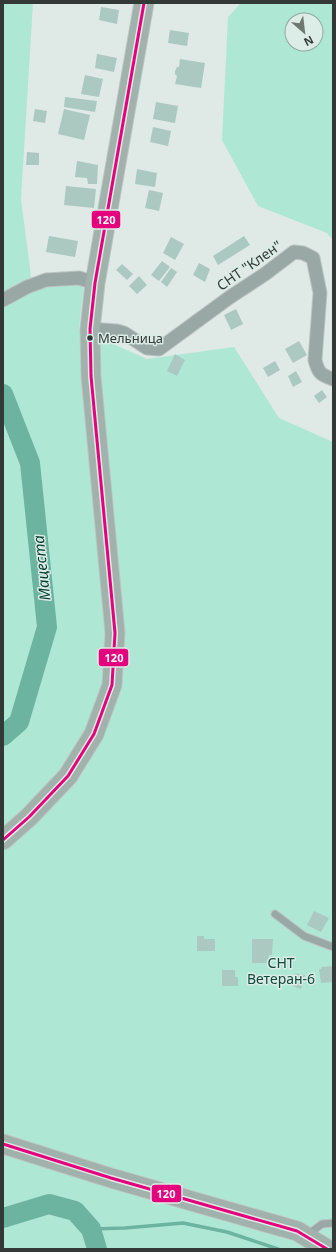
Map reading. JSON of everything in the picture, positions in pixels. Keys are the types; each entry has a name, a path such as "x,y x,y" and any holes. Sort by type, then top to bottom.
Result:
{"street":[{"path":"3,840 68,776 94,734 112,685 115,633 90,376 90,330 95,283 144,3"},
{"name":"СНТ \"Клен\"","path":"90,330 117,331 124,333 147,348 159,349 294,252 303,253 313,258 320,293 315,360 317,370 325,377 333,378"},
{"path":"3,300 26,287 46,280 79,278 95,283"},
{"path":"3,1144 111,1178 297,1230 325,1248"}],"lane":[{"path":"275,914 304,936 333,948"},
{"path":"306,1236 322,1224 333,1223"}],"green space":[{"name":"СНТ Ветеран-6","path":"3,3 33,3 21,199 32,284 84,282 79,329 147,359 234,347 279,418 333,442 333,1249 3,1249"},
{"path":"241,3 333,3 333,240 327,233 258,206 222,140 228,17"}],"building":[{"path":"101,7 119,10 117,24 99,20"},
{"path":"170,30 189,33 187,46 168,43"},
{"path":"97,54 117,58 114,72 95,68"},
{"path":"180,59 205,63 201,88 175,84 177,76 175,71 177,67 179,67"},
{"path":"85,75 103,79 99,97 81,94"},
{"path":"65,97 97,101 95,112 64,107"},
{"path":"156,102 178,106 175,123 153,119"},
{"path":"35,109 47,111 45,123 33,121"},
{"path":"64,109 90,115 84,140 58,134"},
{"path":"153,127 171,131 168,146 150,142"},
{"path":"27,152 39,153 39,165 26,165"},
{"path":"77,161 98,165 97,184 88,184 87,178 75,177"},
{"path":"137,169 157,173 155,187 135,184"},
{"path":"66,186 96,189 94,208 64,205"},
{"path":"149,190 163,193 159,211 145,208"},
{"path":"49,236 78,241 75,257 46,252"},
{"path":"244,236 250,245 218,265 213,256"},
{"path":"171,237 184,244 175,260 163,253"},
{"path":"162,261 170,267 159,281 151,275"},
{"path":"199,263 210,269 205,282 193,275"},
{"path":"122,264 133,274 127,280 116,270"},
{"path":"171,268 177,272 167,287 161,282"},
{"path":"139,276 147,285 137,294 129,286"},
{"path":"236,309 243,324 231,330 224,315"},
{"path":"299,341 307,355 293,363 285,349"},
{"path":"175,354 185,360 177,376 167,371"},
{"path":"275,361 280,370 268,377 263,368"},
{"path":"296,371 302,382 293,387 288,376"},
{"path":"322,390 327,397 319,403 314,396"},
{"path":"314,911 329,918 321,932 307,925"},
{"path":"197,936 204,936 204,939 215,939 215,951 197,951"},
{"path":"252,939 273,939 272,955 269,955 268,963 252,963"},
{"path":"333,966 333,982 321,983 319,969 321,969 321,967"},
{"path":"222,970 235,970 235,977 238,977 238,986 222,986"},
{"path":"295,973 305,975 301,989 292,986"}],"waterway":[{"name":"Мацеста","path":"3,394 30,463 47,627 19,722 3,736"},
{"name":"Мацеста","path":"3,1218 49,1204 75,1211 91,1229 97,1249"},
{"path":"91,1229 125,1228 183,1223 227,1232 278,1249"}],"transit line":[{"name":"120","path":"3,840 29,817 68,776 94,734 112,685 115,633 91,376 90,329 95,283 144,3"},
{"name":"120","path":"3,1144 111,1178 297,1231 327,1249"}],"place":[{"name":"Мельница","path":"90,338"}]}
